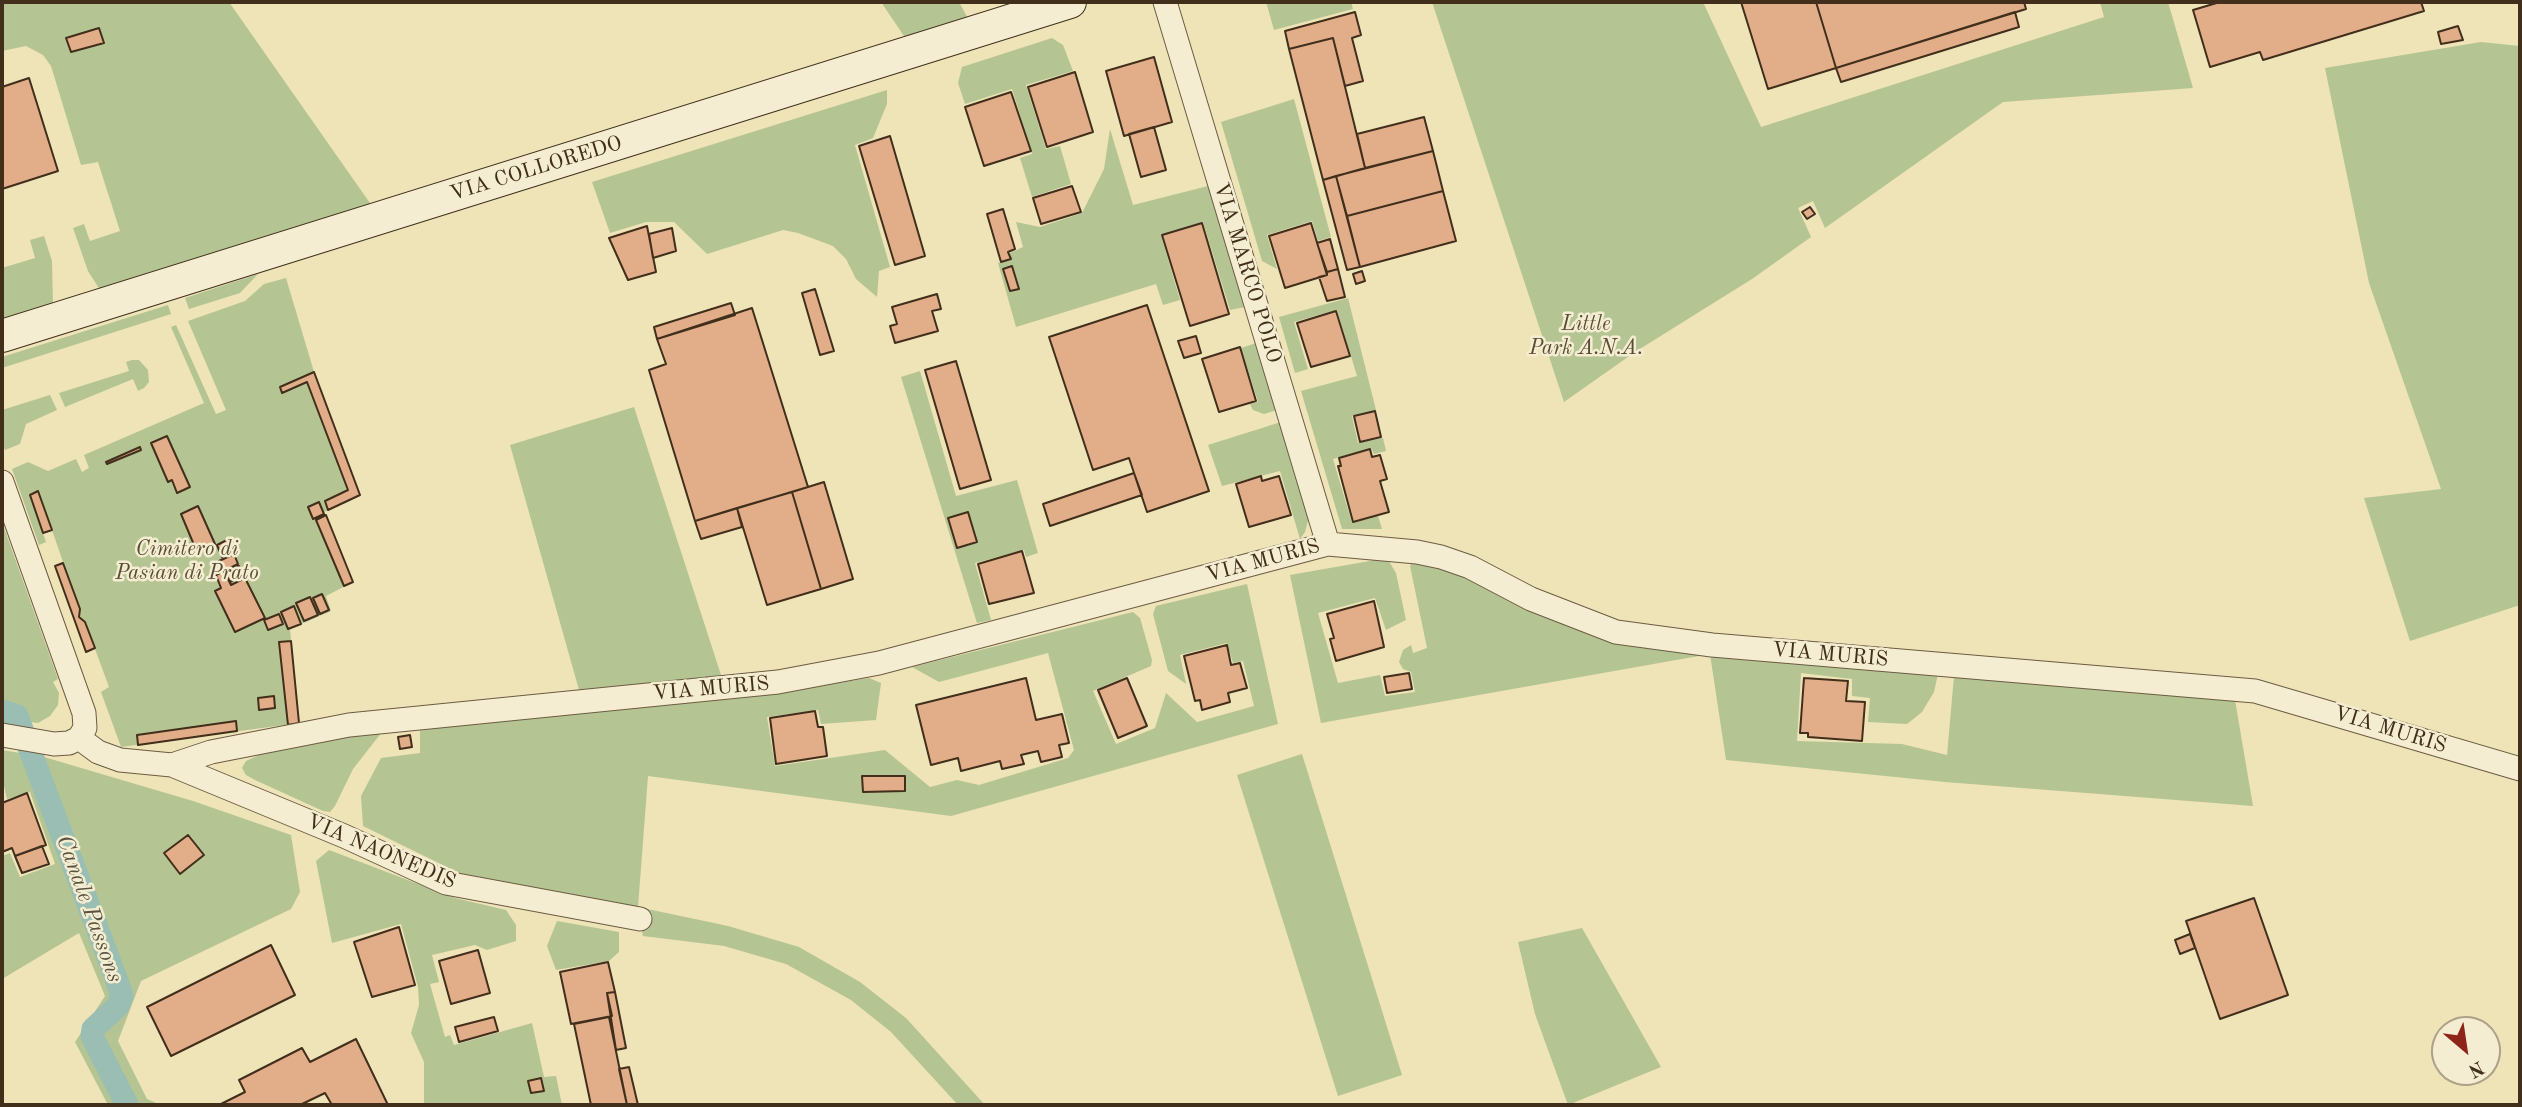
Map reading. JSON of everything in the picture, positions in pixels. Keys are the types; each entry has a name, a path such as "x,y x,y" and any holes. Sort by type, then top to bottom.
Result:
{"main road":[{"name":"VIA COLLOREDO","path":"2,336 1070,2"}],"street":[{"name":"VIA MARCO POLO","path":"1165,2 1328,544"},
{"path":"2,482 84,713 85,728 79,738 69,743 54,744 8,736"},
{"name":"VIA MURIS","path":"79,738 98,752 120,760 172,765 211,752 349,725 778,682 879,663 1328,544 1441,556 1470,567 1531,598 1616,632 1712,645 2255,691 2520,769"},
{"name":"VIA NAONEDIS","path":"172,765 344,836 446,883 640,919"}],"green space":[{"path":"2,2 229,2 372,206 100,290 88,271 73,228 84,224 90,241 120,231 98,162 81,165 51,66 43,55 26,46 2,51"},
{"path":"881,2 959,2 969,20 906,39"},
{"path":"1266,2 1351,2 1353,9 1274,30"},
{"name":"Little Park A.N.A.","path":"1432,2 1703,2 1761,127 2104,17 2100,2 2168,2 2193,88 2003,102 1825,228 1813,201 1798,208 1811,237 1752,279 1635,352 1564,402"},
{"path":"1052,38 1063,45 1073,71 1026,85 1046,149 1060,146 1071,184 1032,197 1020,158 1032,154 1012,89 965,104 958,83 962,67"},
{"path":"2481,42 2520,46 2520,605 2410,641 2364,498 2441,489 2369,283 2325,68"},
{"path":"887,90 887,104 873,138 855,145 890,267 879,271 877,297 856,279 846,259 833,246 798,233 783,230 707,254 674,222 646,222 610,233 592,182"},
{"path":"1294,99 1331,237 1318,241 1312,221 1267,235 1277,269 1262,261 1221,122"},
{"path":"1110,129 1133,205 1208,186 1245,307 1230,310 1203,222 1161,235 1180,300 1163,305 1156,284 1016,327 998,263 1011,260 1010,253 1023,247 1016,222 1040,227 1082,213 1104,169"},
{"path":"44,236 52,261 53,306 2,322 2,268 35,258 30,240"},
{"path":"258,274 240,293 189,309 185,298"},
{"name":"Cimitero di Pasian di Prato","path":"286,278 314,372 360,495 324,512 353,582 326,596 331,611 290,629 299,723 121,747 101,692 109,687 95,649 86,652 55,566 63,562 52,530 43,533 46,542 39,545 12,469 28,462 48,471 76,459 82,472 89,468 84,455 204,403 171,327 176,325 216,414 226,410 188,321 245,301 264,284"},
{"path":"1348,298 1376,410 1352,416 1358,443 1383,438 1386,451 1374,454 1371,448 1333,459 1352,523 1378,516 1382,529 1342,529 1301,391 1357,376 1337,310 1294,322 1308,369 1295,373 1279,317"},
{"path":"168,305 171,314 2,368 2,357"},
{"path":"1256,343 1277,410 1264,414 1253,410 1250,404 1258,402 1241,348"},
{"path":"139,360 148,370 149,382 144,388 138,391 133,379 65,407 59,393 129,371 126,362"},
{"path":"920,371 956,496 1017,480 1038,553 1026,557 1024,550 975,563 991,620 977,623 901,377"},
{"path":"50,395 57,410 26,424 20,444 5,450 2,442 2,410"},
{"path":"634,407 722,678 579,690 510,445"},
{"path":"1281,422 1309,517 1300,539 1280,471 1222,486 1208,445"},
{"path":"2,522 58,679 53,682 59,693 58,705 50,716 38,723 2,719"},
{"path":"1387,558 1396,573 1406,620 1386,630 1375,598 1318,613 1338,683 1380,675 1385,696 1415,692 1411,672 1403,669 1399,662 1403,650 1411,645 1413,653 1427,648 1410,566 1415,558 1446,565 1587,630 1938,674 1934,692 1922,712 1907,724 1868,722 1870,698 1852,696 1852,679 1801,673 1797,741 1902,744 1947,755 1954,676 2235,700 2253,806 1945,782 1726,760 1710,654 1321,723 1290,575"},
{"path":"1247,584 1278,724 951,816 648,776 638,907 728,926 799,947 860,982 906,1018 985,1105 958,1105 891,1032 851,1000 786,964 724,946 643,936 637,907 459,873 363,826 361,796 381,758 420,753 420,727 775,693 869,678 881,683 876,720 821,724 818,710 767,717 775,766 885,750 930,787 957,780 979,785 1068,758 1074,750 1048,653 939,682 912,667 1133,612 1140,618 1152,660 1151,666 1093,691 1116,744 1155,728 1166,693 1197,722 1254,706 1243,661 1233,663 1227,643 1180,655 1186,684 1168,671 1153,614 1156,606"},
{"path":"382,732 353,769 330,812 255,780 246,775 242,768 246,761 259,755 308,739"},
{"path":"2,750 44,757 193,801 291,835 300,892 291,909 141,981 118,1041 147,1099 161,1105 108,1105 75,1042 105,996 79,933 2,979 2,856 10,853 20,877 55,864 30,792 7,799 2,777"},
{"path":"1302,754 1402,1075 1338,1096 1237,775"},
{"path":"329,850 455,898 506,910 516,925 516,941 487,950 475,945 432,955 439,982 430,984 445,1037 450,1035 454,1045 532,1023 544,1077 556,1076 562,1105 424,1105 424,1062 411,1033 419,1005 418,987 401,924 332,943 316,861"},
{"path":"557,921 619,932 619,952 609,961 556,970 547,946"},
{"path":"1582,928 1661,1067 1568,1105 1535,1014 1518,942"}],"building":[{"path":"1741,2 1816,2 1836,68 1768,89"},
{"path":"1816,2 2024,2 2026,9 1836,68"},
{"path":"2220,2 2421,2 2424,11 2263,60 2260,52 2210,67 2193,10"},
{"path":"1355,12 1361,35 1352,38 1363,81 1345,86 1333,38 1289,49 1285,31"},
{"path":"2015,12 2019,27 1841,82 1836,68"},
{"path":"2458,26 2463,40 2441,44 2438,32"},
{"path":"99,28 104,43 71,52 66,38"},
{"path":"1333,38 1365,168 1323,180 1289,49"},
{"path":"1154,57 1172,122 1124,136 1106,71"},
{"path":"1075,72 1093,132 1047,147 1028,87"},
{"path":"29,78 58,171 2,189 2,87"},
{"path":"1011,92 1031,151 984,166 965,107"},
{"path":"1424,117 1433,151 1365,168 1357,134"},
{"path":"1154,127 1166,170 1141,177 1129,134"},
{"path":"890,136 925,256 895,265 859,146"},
{"path":"1433,151 1443,191 1347,216 1336,176"},
{"path":"1336,176 1360,267 1347,270 1323,180"},
{"path":"1072,186 1081,212 1041,224 1033,198"},
{"path":"1443,191 1456,241 1360,267 1347,216"},
{"path":"1810,207 1815,214 1807,219 1802,212"},
{"path":"1003,209 1015,249 1008,252 1011,259 1001,262 987,214"},
{"path":"1202,223 1229,314 1190,326 1162,235"},
{"path":"1311,223 1327,275 1285,288 1269,236"},
{"path":"647,226 656,272 628,280 609,238"},
{"path":"672,228 676,251 653,258 649,234"},
{"path":"1330,239 1338,269 1327,272 1317,243"},
{"path":"1012,266 1019,289 1010,291 1003,269"},
{"path":"1338,269 1345,297 1327,301 1319,277"},
{"path":"1362,271 1365,281 1356,284 1353,274"},
{"path":"815,289 834,351 820,355 802,293"},
{"path":"937,294 941,309 932,311 938,331 895,343 890,326 897,324 892,307"},
{"path":"731,303 735,315 657,339 654,327"},
{"path":"1147,305 1209,491 1147,512 1129,458 1093,470 1049,337"},
{"path":"752,308 808,487 695,521 649,370 666,364 657,339"},
{"path":"1336,311 1350,356 1311,367 1297,323"},
{"path":"1196,336 1201,353 1184,358 1178,341"},
{"path":"1240,347 1256,401 1219,412 1202,359"},
{"path":"956,361 991,480 960,489 925,370"},
{"path":"314,372 360,495 328,510 325,501 348,490 307,382 282,393 280,387"},
{"path":"1375,411 1381,437 1360,442 1354,416"},
{"path":"167,436 190,487 177,493 172,480 168,482 151,443"},
{"path":"140,447 141,450 107,464 106,462"},
{"path":"1370,449 1372,457 1380,455 1387,479 1380,481 1389,512 1353,522 1338,466 1341,466 1339,458"},
{"path":"1134,473 1142,495 1050,526 1043,504"},
{"path":"1261,476 1262,481 1279,476 1291,515 1249,527 1236,484"},
{"path":"824,482 853,579 821,589 792,492"},
{"path":"38,491 52,530 43,533 30,495"},
{"path":"792,492 821,589 767,605 737,508"},
{"path":"319,502 324,514 313,519 308,507"},
{"path":"198,506 215,544 197,552 181,514"},
{"path":"737,508 742,527 701,539 695,521"},
{"path":"968,512 977,542 957,548 948,518"},
{"path":"326,515 353,582 344,586 316,520"},
{"path":"227,540 232,552 222,557 217,545"},
{"path":"1022,551 1034,593 989,604 978,564"},
{"path":"234,554 238,564 224,571 219,561"},
{"path":"63,563 80,609 79,617 85,622 95,648 86,652 55,566"},
{"path":"239,566 244,575 230,582 225,572"},
{"path":"224,571 231,585 245,578 265,618 235,632 215,591 221,588 216,575"},
{"path":"322,594 329,610 320,614 313,598"},
{"path":"310,597 318,615 304,621 296,603"},
{"path":"1374,601 1384,647 1336,661 1330,639 1334,638 1327,614"},
{"path":"294,606 301,624 288,629 281,612"},
{"path":"279,614 283,624 268,630 264,620"},
{"path":"291,641 299,723 288,725 279,642"},
{"path":"1227,645 1231,665 1240,663 1247,688 1228,693 1230,702 1202,710 1200,700 1195,701 1184,656"},
{"path":"1409,673 1412,689 1387,693 1384,677"},
{"path":"1026,678 1036,720 1062,714 1069,743 1059,745 1062,757 1041,762 1038,751 1021,755 1024,764 1002,769 1000,761 961,771 958,758 931,765 916,705"},
{"path":"1127,678 1147,726 1118,738 1098,690"},
{"path":"1804,678 1848,681 1846,701 1865,702 1862,741 1808,737 1808,733 1800,733"},
{"path":"274,696 275,708 259,710 258,698"},
{"path":"815,711 818,727 823,727 827,756 776,764 770,718"},
{"path":"236,721 237,731 138,745 137,735"},
{"path":"410,735 412,747 400,749 398,737"},
{"path":"862,776 905,776 905,791 863,792"},
{"path":"27,793 46,845 15,856 12,848 2,852 2,803"},
{"path":"188,835 204,855 180,874 164,853"},
{"path":"42,846 49,864 22,873 15,856"},
{"path":"2254,898 2288,995 2220,1019 2186,921"},
{"path":"399,927 415,985 372,997 354,942"},
{"path":"2190,934 2195,948 2180,954 2175,940"},
{"path":"271,945 295,995 171,1056 147,1007"},
{"path":"478,950 490,993 451,1004 439,961"},
{"path":"608,962 615,992 607,993 612,1016 571,1024 560,972"},
{"path":"615,992 626,1048 616,1050 607,993"},
{"path":"494,1017 498,1031 459,1042 455,1027"},
{"path":"609,1017 627,1105 591,1105 574,1024"},
{"path":"356,1039 388,1105 332,1105 325,1093 300,1105 219,1105 245,1092 239,1080 302,1048 310,1062"},
{"path":"629,1067 638,1105 627,1105 619,1069"},
{"path":"541,1078 544,1091 531,1093 528,1081"}],"waterway":[{"name":"Canale Passons","path":"2,711 17,716 122,996 118,1006 93,1029 92,1036 127,1105"}]}
